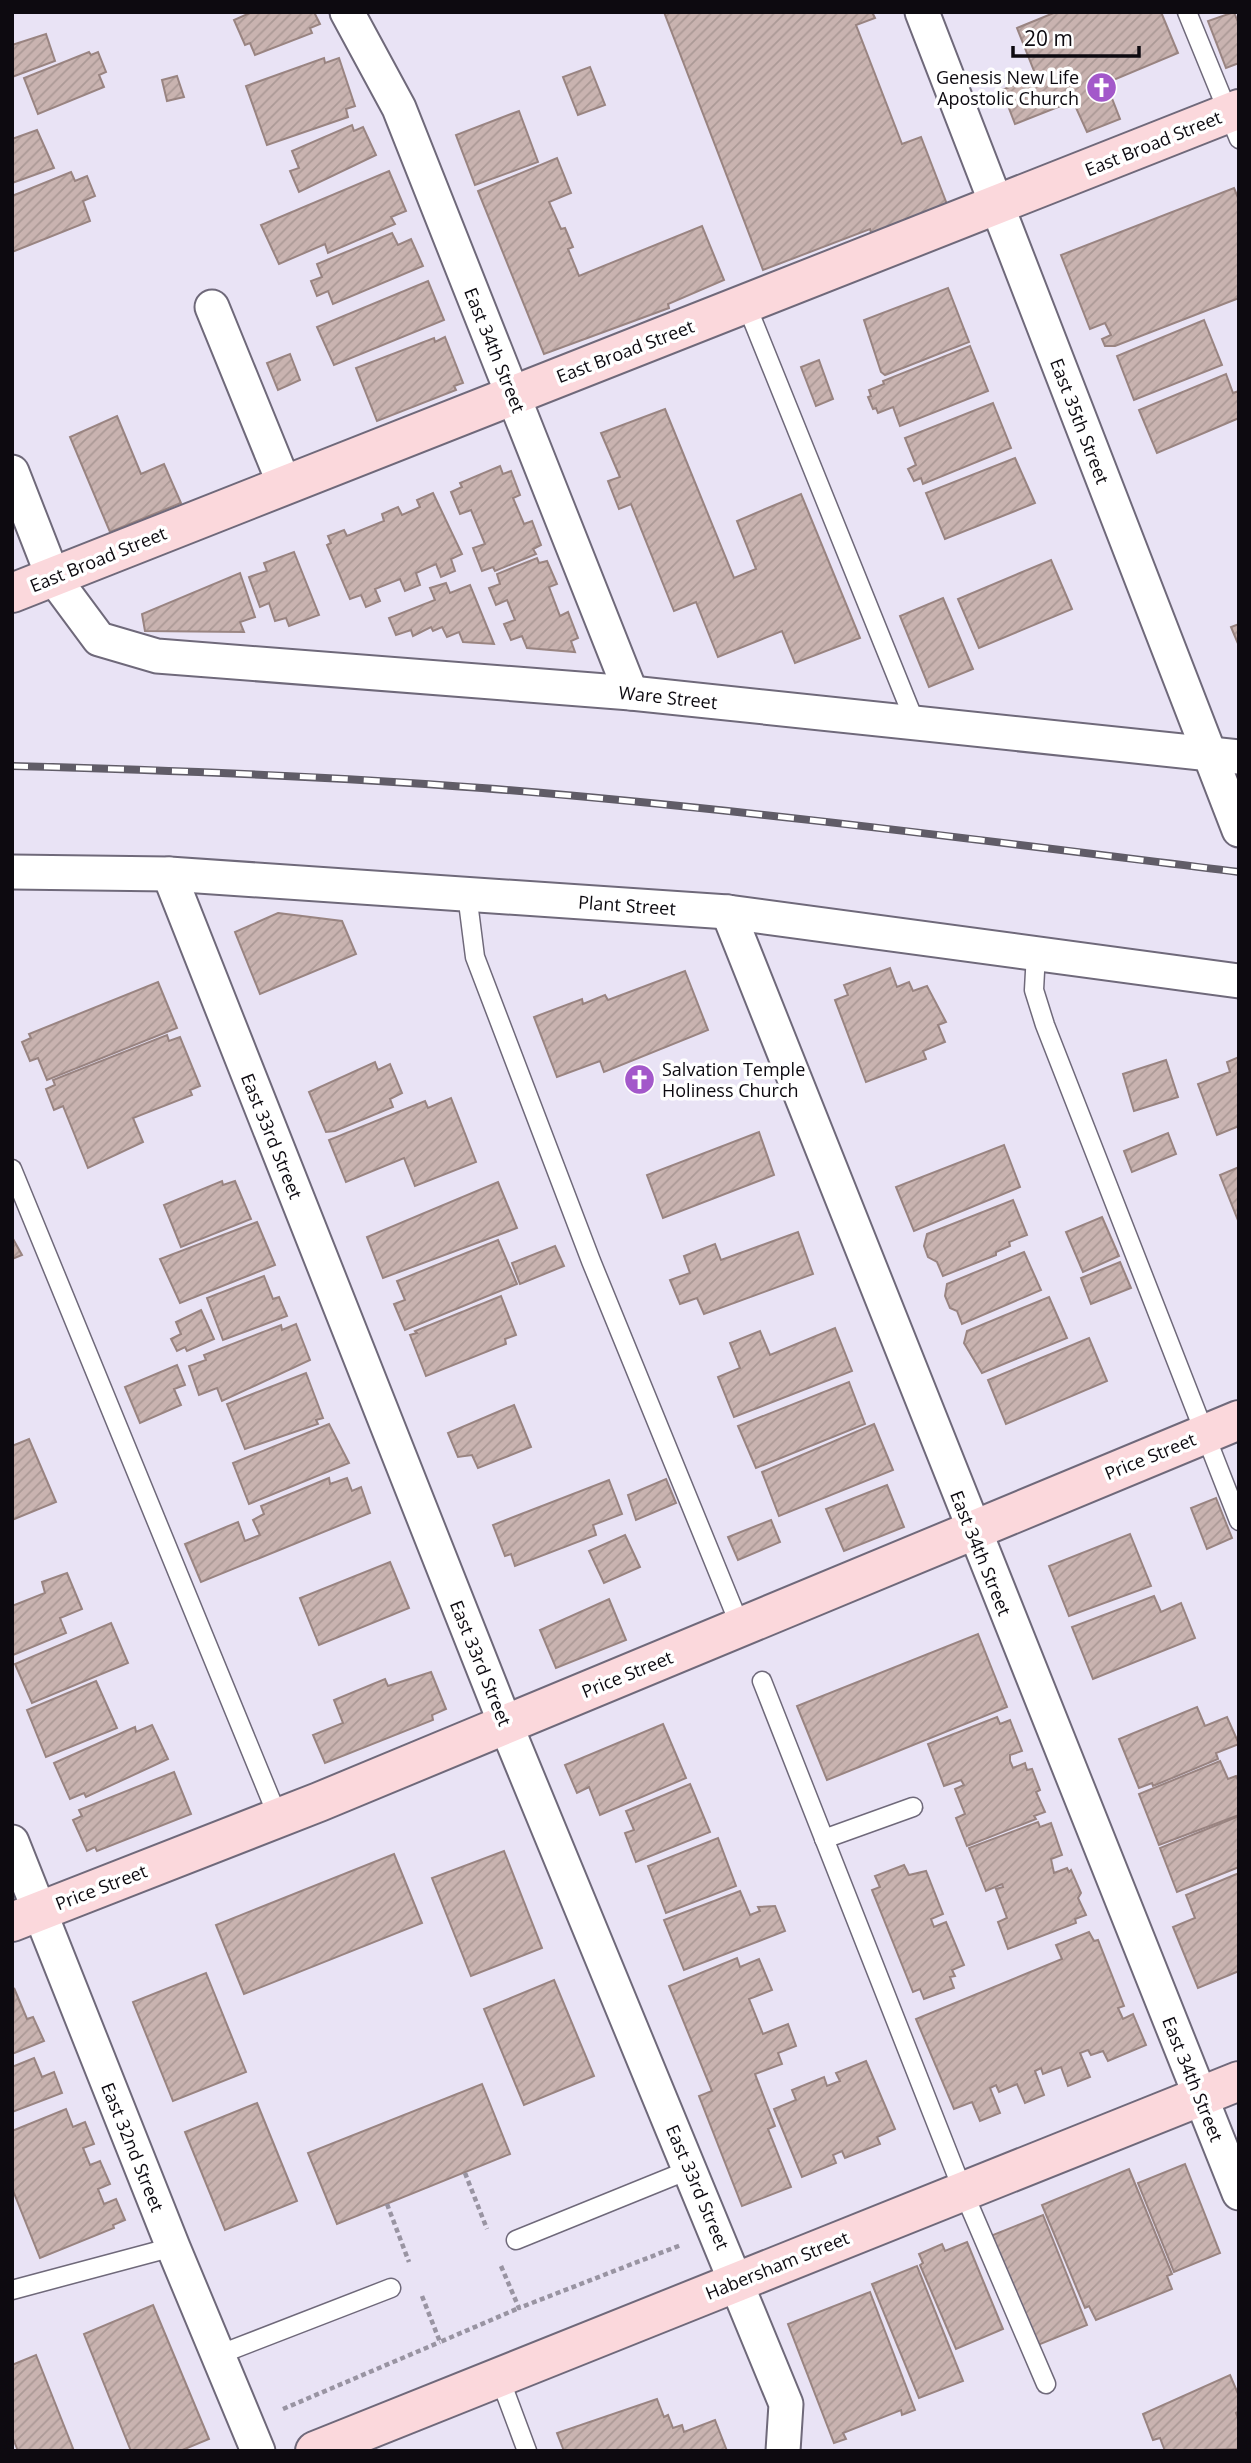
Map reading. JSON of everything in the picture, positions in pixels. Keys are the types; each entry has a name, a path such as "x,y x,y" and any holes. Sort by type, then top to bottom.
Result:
{"main road":[{"name":"East Broad Street","path":"12,593 996,205 1235,120"},
{"name":"Price Street","path":"26,1917 741,1628 1222,1427"},
{"name":"Habersham Street","path":"316,2451 356,2443 499,2376 1239,2081"}],"street":[{"name":"East 34th Street","path":"348,12 400,108 631,693"},
{"name":"East 35th Street","path":"922,12 996,205 1223,754 1239,830"},
{"path":"212,307 285,486"},
{"path":"12,472 53,577"},
{"name":"Ware Street","path":"53,577 99,639 157,656 631,693 1223,754"},
{"name":"Plant Street","path":"12,872 169,874 728,912 1239,981"},
{"name":"East 33rd Street","path":"169,874 505,1723 786,2404 783,2451"},
{"name":"East 34th Street","path":"728,912 972,1530 1239,2193"},
{"name":"East 32nd Street","path":"12,1842 26,1917 173,2247 253,2438"}],"lane":[{"path":"1187,12 1235,120"},
{"path":"746,304 915,722"},
{"path":"467,894 475,957 591,1261 741,1628"},
{"path":"1036,953 1034,990 1045,1024 1222,1427 1239,1521"},
{"path":"12,1169 278,1817"},
{"path":"762,1681 963,2191 1046,2384"},
{"path":"824,1839 914,1807"},
{"path":"516,2240 691,2169"},
{"path":"12,2290 173,2247"},
{"path":"218,2355 391,2288"},
{"path":"499,2376 527,2451"}],"path":[{"path":"387,2204 411,2267"},
{"path":"420,2292 440,2342"},
{"path":"253,2438 440,2342 519,2308"}],"building":[{"path":"252,12 314,12 320,24 310,28 312,33 255,55 250,43 245,45 234,20"},
{"path":"664,12 872,12 875,18 856,25 902,144 921,137 948,207 872,236 870,229 763,270"},
{"path":"1056,12 1161,12 1178,53 1106,83 1120,119 1087,132 1073,101 1015,124 1002,90 1036,76 1017,28"},
{"path":"1234,12 1239,25 1239,63 1226,68 1208,21"},
{"path":"46,34 55,61 12,77 12,45"},
{"path":"89,52 91,55 98,52 106,72 99,75 104,87 38,114 24,78"},
{"path":"324,58 325,63 339,58 355,106 346,109 348,117 267,145 246,86"},
{"path":"590,67 605,105 578,115 563,77"},
{"path":"177,76 184,97 167,101 162,80"},
{"path":"519,111 538,162 475,185 456,135"},
{"path":"352,125 354,131 363,127 376,155 299,192 290,171 299,168 292,151"},
{"path":"37,130 54,168 12,183 12,139"},
{"path":"557,158 571,193 549,202 561,229 565,228 573,247 568,249 579,276 702,226 724,280 668,304 669,308 544,354 478,191"},
{"path":"389,171 406,211 391,217 395,224 328,253 325,244 279,264 261,225"},
{"path":"71,172 75,181 87,176 95,196 83,201 90,221 12,252 12,196"},
{"path":"1234,188 1239,200 1239,298 1115,346 1105,346 1102,339 1111,335 1105,323 1090,329 1061,255"},
{"path":"392,233 398,245 411,239 423,266 333,304 328,291 317,296 311,281 322,277 317,264"},
{"path":"428,281 444,320 334,365 317,327"},
{"path":"948,288 969,342 885,375 881,372 864,320"},
{"path":"1204,320 1222,365 1134,400 1117,356"},
{"path":"445,337 463,383 454,386 456,390 377,421 356,368 434,338 435,342"},
{"path":"970,346 988,391 900,426 893,407 878,413 876,408 873,409 868,397 871,396 869,390 884,384 883,381"},
{"path":"290,354 300,380 278,390 267,363"},
{"path":"819,360 833,399 816,406 801,367"},
{"path":"1226,374 1233,393 1239,391 1239,418 1157,453 1139,410"},
{"path":"993,403 1011,448 923,484 921,478 914,481 908,469 916,465 905,438"},
{"path":"665,409 734,578 756,569 737,521 801,494 860,638 795,663 782,631 718,657 696,602 674,611 631,504 619,509 608,481 620,477 601,433"},
{"path":"117,416 141,474 164,464 181,503 110,532 70,437"},
{"path":"1015,458 1035,503 945,539 926,493"},
{"path":"500,466 503,474 511,471 520,495 513,498 524,524 532,521 541,545 533,549 536,554 495,571 493,567 482,571 473,548 485,544 471,510 460,514 451,492 462,487 460,483"},
{"path":"433,493 462,554 451,559 455,571 441,577 436,564 416,573 420,585 405,591 400,579 375,589 380,601 366,607 361,595 350,599 327,545 331,543 328,536 344,530 347,536 384,521 382,514 398,507 402,515 420,507 417,500"},
{"path":"294,552 319,615 289,626 286,618 275,621 269,603 260,607 249,577 267,571 264,563"},
{"path":"537,558 539,563 547,561 557,584 549,587 560,616 568,612 578,638 571,641 575,652 527,648 522,636 511,640 504,624 515,620 507,600 496,605 489,588 500,584 497,574"},
{"path":"1051,560 1072,609 979,648 958,599"},
{"path":"240,573 255,617 240,622 244,632 145,631 142,614"},
{"path":"446,583 450,593 470,585 494,644 463,642 459,632 447,637 442,627 433,631 431,627 413,636 411,630 396,635 389,618 435,600 430,588"},
{"path":"943,598 973,669 929,687 900,616"},
{"path":"1239,624 1239,646 1231,627"},
{"path":"278,913 342,921 356,954 260,994 235,932"},
{"path":"890,968 897,987 909,982 913,991 927,986 946,1022 938,1025 945,1042 923,1051 926,1059 866,1082 835,1000 848,995 844,985"},
{"path":"685,971 708,1030 604,1072 600,1061 557,1077 534,1017 582,999 583,1004 605,995 608,1000"},
{"path":"158,982 177,1028 47,1080 38,1058 30,1061 22,1042 31,1038 29,1034"},
{"path":"167,1035 169,1041 180,1037 200,1086 190,1090 192,1095 133,1118 143,1142 88,1168 63,1106 54,1110 46,1089 55,1085 53,1080"},
{"path":"1239,1057 1239,1126 1217,1135 1198,1084 1230,1072 1227,1062"},
{"path":"1166,1060 1178,1097 1134,1111 1123,1074"},
{"path":"375,1062 378,1070 390,1064 402,1093 390,1099 393,1107 335,1131 326,1132 309,1092"},
{"path":"451,1098 476,1162 415,1186 404,1158 346,1182 329,1140 425,1101 428,1108"},
{"path":"759,1132 774,1175 663,1218 647,1175"},
{"path":"1168,1133 1176,1154 1132,1172 1124,1151"},
{"path":"1004,1145 1020,1187 914,1231 896,1187"},
{"path":"1239,1167 1239,1223 1220,1175"},
{"path":"222,1181 223,1185 235,1181 251,1219 181,1247 164,1205"},
{"path":"498,1182 517,1228 383,1278 367,1237"},
{"path":"1013,1200 1027,1235 1009,1242 1010,1246 996,1252 996,1255 943,1276 937,1262 928,1257 924,1246 927,1234"},
{"path":"1102,1217 1119,1256 1083,1272 1066,1232"},
{"path":"257,1222 275,1265 180,1303 160,1259"},
{"path":"798,1232 813,1274 704,1314 697,1298 680,1304 670,1280 690,1273 684,1256 715,1244 721,1260"},
{"path":"12,1237 22,1255 12,1259"},
{"path":"498,1240 517,1284 405,1330 394,1304 405,1300 397,1281"},
{"path":"555,1246 564,1266 520,1284 512,1263"},
{"path":"1024,1252 1041,1290 962,1324 957,1311 950,1308 945,1296 947,1284"},
{"path":"1120,1262 1131,1288 1091,1304 1081,1278"},
{"path":"264,1276 273,1299 279,1297 287,1316 223,1340 207,1298"},
{"path":"501,1296 516,1335 505,1339 506,1344 426,1376 410,1335"},
{"path":"1049,1297 1067,1338 982,1373 964,1343 967,1331"},
{"path":"201,1310 214,1339 187,1351 185,1347 177,1351 171,1339 181,1334 176,1322"},
{"path":"296,1324 310,1360 222,1401 217,1388 199,1395 189,1366 206,1360 204,1355 281,1325 282,1330"},
{"path":"835,1328 852,1371 734,1417 718,1377 740,1368 730,1343 760,1331 770,1355"},
{"path":"1089,1338 1107,1381 1006,1424 988,1380"},
{"path":"177,1365 185,1385 174,1389 181,1405 140,1423 125,1387"},
{"path":"306,1373 323,1418 316,1420 318,1424 245,1449 227,1404"},
{"path":"849,1382 865,1424 756,1468 738,1426"},
{"path":"514,1405 531,1447 478,1468 472,1455 458,1457 448,1433"},
{"path":"329,1424 349,1463 249,1504 233,1463"},
{"path":"874,1424 893,1470 779,1516 762,1472"},
{"path":"29,1439 56,1502 12,1520 12,1446"},
{"path":"329,1478 330,1484 347,1478 352,1491 361,1487 370,1513 201,1582 185,1544 238,1522 245,1541 260,1535 253,1520 264,1514 261,1506"},
{"path":"666,1479 676,1503 636,1520 628,1495"},
{"path":"609,1480 622,1514 593,1525 596,1535 515,1566 511,1554 505,1556 493,1525"},
{"path":"887,1485 904,1527 844,1551 826,1509"},
{"path":"1216,1498 1232,1538 1207,1549 1191,1508"},
{"path":"771,1520 780,1542 738,1560 728,1537"},
{"path":"1130,1534 1151,1586 1069,1616 1049,1566"},
{"path":"625,1535 640,1567 604,1583 589,1551"},
{"path":"390,1562 409,1608 319,1645 300,1598"},
{"path":"67,1573 82,1609 60,1618 66,1633 13,1655 12,1606 45,1593 42,1582"},
{"path":"1154,1596 1161,1612 1181,1603 1195,1638 1093,1679 1072,1627"},
{"path":"609,1599 626,1640 556,1668 540,1630"},
{"path":"111,1623 128,1663 32,1703 15,1664"},
{"path":"978,1634 1007,1707 827,1780 797,1706"},
{"path":"431,1672 446,1709 432,1715 433,1720 325,1763 313,1735 343,1723 334,1700 385,1679 388,1686"},
{"path":"96,1681 117,1728 46,1757 27,1710"},
{"path":"1197,1707 1205,1726 1227,1717 1239,1744 1216,1753 1218,1759 1153,1786 1152,1783 1139,1788 1119,1739"},
{"path":"997,1717 1000,1724 1010,1720 1022,1751 1010,1755 1010,1761 1013,1768 1025,1763 1027,1770 1032,1769 1040,1790 1036,1792 1045,1812 1034,1816 1036,1819 967,1846 956,1818 965,1814 955,1789 964,1785 961,1780 944,1786 928,1744"},
{"path":"663,1724 686,1778 600,1815 589,1787 577,1793 565,1765"},
{"path":"152,1725 168,1759 86,1797 84,1793 70,1799 54,1763 135,1727 136,1732"},
{"path":"1220,1761 1228,1779 1236,1776 1239,1782 1239,1815 1159,1845 1139,1794"},
{"path":"174,1772 191,1814 97,1851 95,1847 87,1851 73,1820 82,1816 79,1810"},
{"path":"690,1784 710,1832 636,1862 625,1833 634,1830 626,1811"},
{"path":"1239,1816 1239,1867 1177,1892 1160,1848"},
{"path":"1038,1822 1040,1827 1051,1823 1062,1855 1051,1859 1054,1873 1067,1868 1069,1872 1071,1870 1081,1893 1078,1898 1086,1915 1075,1919 1076,1923 1008,1949 998,1922 1007,1918 996,1889 1003,1887 1002,1884 986,1891 969,1848"},
{"path":"718,1838 736,1886 666,1913 648,1866"},
{"path":"504,1851 542,1948 471,1976 432,1878"},
{"path":"394,1854 422,1923 244,1994 216,1925"},
{"path":"904,1865 909,1875 926,1871 943,1914 931,1919 934,1927 946,1922 964,1965 952,1970 955,1976 950,1977 954,1988 924,1999 920,1989 913,1992 872,1890 880,1887 875,1876"},
{"path":"1239,1873 1239,1971 1198,1988 1173,1927 1195,1918 1186,1895"},
{"path":"740,1891 750,1915 760,1911 758,1907 775,1906 785,1931 684,1970 664,1920"},
{"path":"1089,1932 1094,1941 1098,1940 1124,2006 1118,2008 1123,2019 1133,2014 1146,2045 1108,2061 1103,2051 1091,2055 1088,2050 1080,2053 1090,2077 1068,2086 1061,2067 1043,2074 1041,2068 1035,2071 1044,2095 1025,2103 1017,2084 999,2092 996,2085 990,2088 1000,2113 980,2121 972,2102 954,2109 916,2019 1062,1959 1056,1945"},
{"path":"737,1958 740,1967 759,1959 772,1990 749,1999 763,2034 788,2024 796,2046 778,2053 782,2064 755,2074 775,2126 768,2129 791,2187 742,2206 699,2096 712,2091 669,1986"},
{"path":"206,1973 246,2072 173,2101 133,2002"},
{"path":"554,1980 594,2076 524,2105 484,2009"},
{"path":"14,1988 27,2019 33,2017 44,2041 12,2054"},
{"path":"34,2058 42,2077 54,2072 62,2093 12,2112 12,2067"},
{"path":"866,2061 895,2129 877,2137 880,2144 845,2158 842,2151 833,2155 836,2163 802,2177 774,2109 796,2100 792,2090 824,2077 827,2086 840,2081 836,2073"},
{"path":"482,2084 510,2154 337,2224 308,2153"},
{"path":"257,2103 297,2201 225,2230 185,2132"},
{"path":"66,2109 73,2127 85,2122 94,2144 83,2148 90,2165 100,2161 110,2184 98,2189 104,2204 116,2199 125,2220 113,2225 114,2228 40,2258 12,2188 12,2131"},
{"path":"1185,2164 1220,2253 1174,2272 1138,2183"},
{"path":"1129,2169 1172,2274 1167,2276 1172,2289 1096,2320 1089,2306 1085,2308 1042,2205"},
{"path":"1043,2215 1087,2325 1033,2347 988,2237"},
{"path":"967,2242 1003,2329 956,2349 920,2265 923,2263 919,2254 942,2244 945,2251"},
{"path":"917,2266 963,2381 919,2398 872,2284"},
{"path":"870,2292 915,2410 902,2415 901,2410 843,2433 846,2439 834,2443 788,2324"},
{"path":"153,2305 209,2439 180,2451 131,2451 84,2334"},
{"path":"36,2355 74,2451 18,2451 12,2436 12,2365"},
{"path":"1230,2375 1239,2396 1239,2411 1236,2413 1239,2421 1239,2449 1165,2451 1160,2438 1153,2440 1143,2414"},
{"path":"657,2399 664,2417 668,2415 673,2428 682,2425 684,2432 715,2420 727,2451 564,2451 557,2433"}],"railway":[{"path":"12,766 306,777 577,796 861,826 1239,872"}],"place":[{"name":"Genesis New Life Apostolic Church","path":"1102,87"},
{"name":"Salvation Temple Holiness Church","path":"639,1079"}]}
